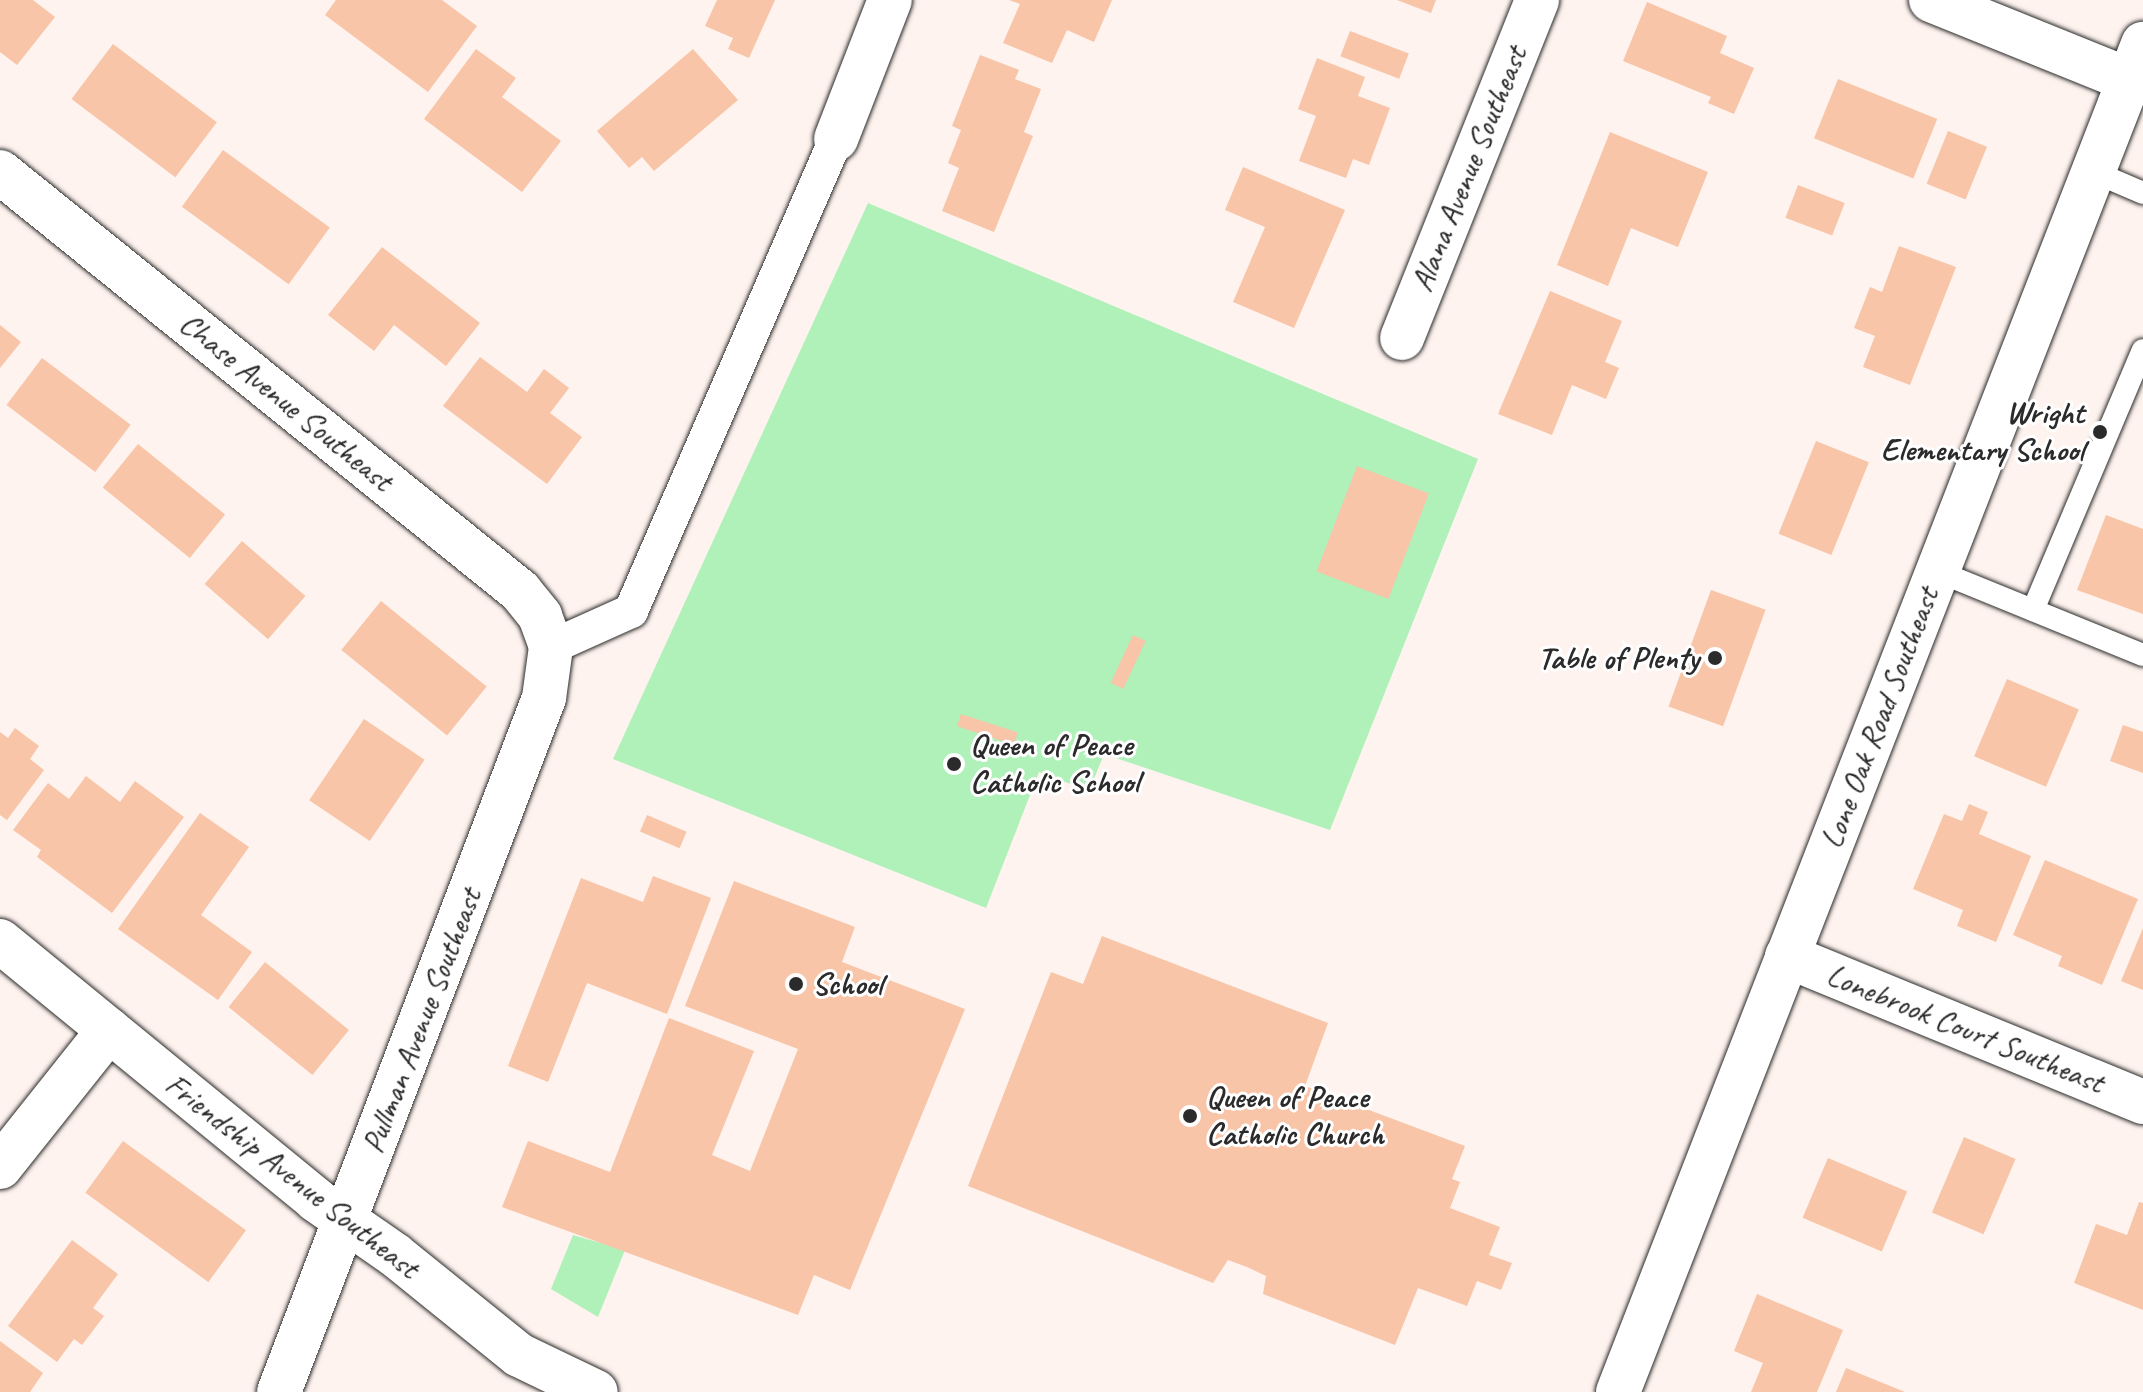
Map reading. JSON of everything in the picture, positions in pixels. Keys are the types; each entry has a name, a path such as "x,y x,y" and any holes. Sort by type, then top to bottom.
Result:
{"street":[{"path":"551,647 631,611 836,139 890,0"},
{"name":"Alana Avenue Southeast","path":"1402,338 1537,0"},
{"path":"1931,0 2136,62"},
{"name":"Lone Oak Road Southeast","path":"1618,1392 2136,62"},
{"name":"Chase Avenue Southeast","path":"0,172 520,591 540,616 551,647"},
{"name":"Pullman Avenue Southeast","path":"279,1392 544,698 551,647"},
{"name":"Friendship Avenue Southeast","path":"0,941 346,1223 395,1255 519,1355 596,1392"},
{"name":"Lonebrook Court Southeast","path":"1787,956 2143,1102"},
{"path":"0,1167 109,1030"}],"lane":[{"path":"2094,172 2143,193"},
{"path":"2033,610 2143,350"},
{"path":"1937,571 2143,655"}],"green space":[{"path":"868,203 1478,459 1330,830 1104,754 1089,791 1039,772 986,908 613,759"},
{"path":"573,1235 625,1250 598,1317 551,1289"}],"building":[{"path":"0,0 33,0 55,17 17,65 0,52"},
{"path":"336,0 442,0 477,26 428,92 325,15"},
{"path":"717,0 775,0 749,58 728,49 733,38 705,26"},
{"path":"1009,0 1112,0 1094,42 1067,30 1052,63 1003,43 1020,4"},
{"path":"1397,0 1436,0 1431,13"},
{"path":"1647,2 1727,36 1720,53 1754,68 1734,114 1708,103 1711,97 1623,61"},
{"path":"1350,31 1409,54 1399,79 1340,56"},
{"path":"113,44 217,122 175,177 71,99"},
{"path":"476,49 516,78 502,97 561,141 522,192 424,119"},
{"path":"693,49 738,100 654,171 642,157 629,168 597,131"},
{"path":"980,55 1019,70 1015,79 1041,89 1024,132 1033,136 994,232 942,211 959,168 948,163 961,130 952,126"},
{"path":"1317,58 1365,77 1358,96 1390,108 1369,165 1353,159 1346,178 1299,161 1316,116 1298,109"},
{"path":"1838,79 1937,119 1913,178 1814,138"},
{"path":"1948,131 1987,147 1966,200 1927,184"},
{"path":"1610,132 1708,172 1678,247 1631,228 1608,286 1557,265"},
{"path":"223,150 330,228 289,284 182,207"},
{"path":"1243,167 1345,210 1294,328 1233,302 1265,227 1225,210"},
{"path":"1798,185 1845,203 1832,236 1785,218"},
{"path":"1899,246 1956,267 1910,385 1863,367 1875,336 1854,328 1870,287 1882,292"},
{"path":"382,247 480,323 446,366 394,325 374,351 328,315"},
{"path":"1550,291 1622,321 1605,362 1619,368 1606,399 1572,385 1552,435 1498,414"},
{"path":"0,325 21,342 0,368"},
{"path":"480,357 527,392 544,369 569,388 550,413 582,437 547,484 443,406"},
{"path":"42,358 131,425 95,472 6,405"},
{"path":"1816,441 1869,462 1831,555 1779,534"},
{"path":"138,444 225,514 190,558 103,488"},
{"path":"1357,466 1429,494 1388,599 1317,571"},
{"path":"2106,515 2143,529 2143,614 2077,590"},
{"path":"242,541 305,596 268,639 205,584"},
{"name":"Table of Plenty","path":"1711,590 1766,610 1723,726 1669,707"},
{"path":"381,601 487,687 447,736 341,650"},
{"path":"1133,635 1146,641 1123,689 1111,683"},
{"path":"2007,679 2079,709 2046,787 1974,756"},
{"path":"961,714 1018,733 1014,745 957,726"},
{"path":"364,719 425,760 370,841 309,800"},
{"path":"2123,725 2143,732 2143,773 2110,761"},
{"path":"15,728 39,746 30,759 44,770 7,820 0,815 0,732 8,738"},
{"path":"86,776 120,802 135,781 184,817 112,913 37,857 41,850 13,830 48,783 69,799"},
{"path":"1969,804 1988,812 1979,834 2031,856 1996,942 1957,926 1963,910 1913,889 1944,814 1962,821"},
{"path":"200,813 249,847 201,915 252,952 218,1000 118,929"},
{"path":"647,815 687,832 680,848 640,832"},
{"path":"2045,860 2138,899 2102,985 2058,966 2062,956 2013,935"},
{"path":"653,876 711,898 667,1014 587,983 548,1082 508,1066 581,878 643,902"},
{"path":"734,881 855,927 842,962 965,1009 850,1290 814,1275 798,1315 502,1207 528,1141 610,1172 669,1018 754,1051 712,1155 750,1171 798,1049 685,1006"},
{"path":"2143,928 2143,990 2121,981"},
{"name":"Queen of Peace Catholic Church","path":"1102,936 1328,1023 1305,1086 1465,1146 1452,1179 1460,1182 1450,1208 1500,1227 1489,1255 1512,1263 1501,1290 1477,1281 1467,1306 1418,1288 1395,1345 1263,1294 1266,1276 1247,1267 1228,1260 1213,1283 968,1186 1051,972 1083,984"},
{"path":"265,962 349,1030 312,1075 228,1007"},
{"path":"1964,1137 2016,1159 1984,1234 1932,1212"},
{"path":"123,1141 246,1230 208,1282 85,1193"},
{"path":"1828,1158 1907,1192 1882,1251 1803,1218"},
{"path":"2139,1202 2143,1203 2143,1310 2074,1283 2096,1224 2127,1235"},
{"path":"72,1240 118,1274 93,1308 104,1316 82,1345 74,1339 57,1362 8,1326"},
{"path":"1757,1294 1843,1330 1817,1392 1751,1392 1763,1363 1734,1351"},
{"path":"0,1341 43,1373 30,1392 0,1392"},
{"path":"1846,1368 1905,1392 1836,1392"}],"place":[{"name":"Wright Elementary School","path":"2100,432"},
{"name":"Table of Plenty","path":"1715,658"},
{"name":"Queen of Peace Catholic School","path":"954,764"},
{"name":"School","path":"796,984"},
{"name":"Queen of Peace Catholic Church","path":"1190,1116"}]}
